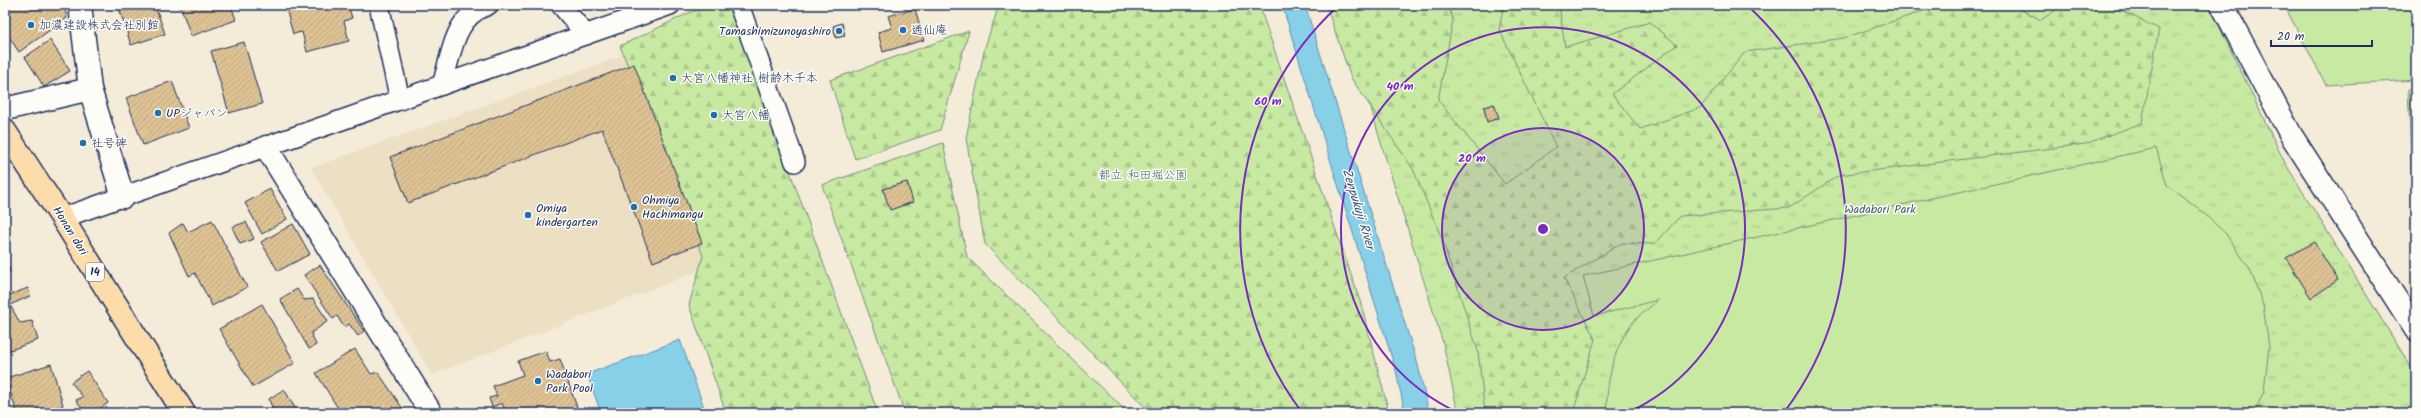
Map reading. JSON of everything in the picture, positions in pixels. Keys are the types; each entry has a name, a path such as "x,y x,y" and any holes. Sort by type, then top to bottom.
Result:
{"main road":[{"name":"Honan dori","path":"5,131 62,218 184,413"}],"street":[{"path":"80,5 90,89 123,197"},
{"path":"2222,5 2291,135 2416,330"},
{"path":"5,109 90,89"},
{"path":"266,147 431,413"}],"lane":[{"path":"379,5 400,100"},
{"path":"442,85 455,36 464,19 478,8 488,5"},
{"path":"561,5 586,34"},
{"path":"62,218 670,5"},
{"path":"738,5 795,162"}],"shaded area":[{"name":"Omiya kindergarten","path":"638,50 719,263 432,375 311,168"}],"green space":[{"path":"720,5 729,5 878,413 726,413 689,305 703,256 620,46 693,11"},
{"name":"都立 和田堀公園","path":"999,5 1259,5 1362,307 1389,413 1151,413 985,244 966,138 985,47"},
{"path":"1326,5 1448,5 1453,20 1438,100 1505,184 1556,147 1499,29 1504,5 1559,5 1565,47 1650,22 1677,45 1612,94 1640,129 1700,108 1745,52 1844,38 1941,5 2012,5 2041,20 2063,5 2111,5 2159,29 2142,123 2085,144 1839,175 1789,208 1680,216 1655,244 1622,243 1564,278 1595,339 1573,413 1485,413 1478,351 1442,239 1413,169 1351,78"},
{"name":"Wadabori Park","path":"1343,5 2209,5 2285,163 2416,375 2416,413 1458,413 1443,343 1378,133"},
{"path":"2284,5 2416,5 2416,80 2326,85"},
{"path":"969,31 940,130 855,159 830,80"},
{"path":"2408,89 2416,89 2416,273"},
{"path":"943,143 967,257 1128,413 905,413 822,185"},
{"path":"2156,148 2167,185 2198,208 2226,234 2250,269 2263,305 2269,347 2264,391 2254,413 1607,413 1608,389 1617,351 1628,329 1635,320 1658,300 1594,316 1583,276"}],"water":[{"name":"Zenpukuji River","path":"1282,5 1305,5 1418,365 1429,413 1405,413 1396,371"},
{"path":"680,340 706,413 601,413 587,374"}],"building":[{"name":"加濃建設株式会社別館","path":"5,5 64,5 67,18 19,52 5,31"},
{"path":"118,5 155,5 165,34 131,45"},
{"path":"180,5 231,5 236,20 191,36"},
{"path":"285,5 348,5 352,18 344,21 349,41 307,52 302,32 293,34"},
{"name":"通仙庵","path":"915,9 924,40 883,52 878,32 892,28 888,16"},
{"name":"Tamashimizunoyashiro","path":"842,23 845,36 836,38 833,26"},
{"path":"50,40 70,71 44,87 25,57"},
{"path":"244,42 262,104 229,113 211,51"},
{"path":"634,64 702,243 653,262 602,129 408,203 390,157"},
{"path":"172,81 189,128 143,145 126,98"},
{"path":"1494,104 1499,118 1487,122 1484,107"},
{"path":"907,182 913,202 890,210 883,189"},
{"path":"270,189 287,219 262,234 245,203"},
{"path":"212,220 247,287 212,306 195,273 189,276 169,233 183,223 188,232"},
{"path":"246,222 254,239 240,244 232,227"},
{"path":"293,224 310,254 278,271 261,242"},
{"path":"2314,242 2338,280 2311,298 2286,258"},
{"path":"5,258 10,271 5,277"},
{"path":"320,265 364,331 358,336 349,324 344,327 337,316 333,319 304,275"},
{"path":"28,288 30,296 10,305 20,323 32,321 38,340 5,352 5,297"},
{"path":"297,289 304,300 313,299 328,321 311,333 316,345 309,349 280,299"},
{"path":"262,304 295,363 253,387 219,329"},
{"path":"355,349 371,374 378,372 403,409 397,413 350,413 348,411 341,413 316,373"},
{"name":"Wadabori Park Pool","path":"546,351 550,362 560,359 579,413 506,413 502,403 492,407 489,398 497,396 493,386 523,375 518,361"},
{"path":"51,364 63,405 56,409 57,413 17,413 6,378"},
{"path":"87,371 108,403 93,413 86,413 76,400 83,397 71,382"},
{"path":"284,389 298,413 274,413 269,399"}],"place":[{"name":"加濃建設株式会社別館","path":"31,25"},
{"name":"通仙庵","path":"903,30"},
{"name":"Tamashimizunoyashiro","path":"839,31"},
{"name":"大宮八幡神社 樹齢木千本","path":"673,78"},
{"name":"UPジャパン","path":"158,113"},
{"name":"大宮八幡","path":"714,115"},
{"name":"社号碑","path":"83,143"},
{"name":"Ohmiya Hachimangu","path":"634,207"},
{"name":"Omiya kindergarten","path":"528,215"},
{"name":"Wadabori Park Pool","path":"538,381"}]}
